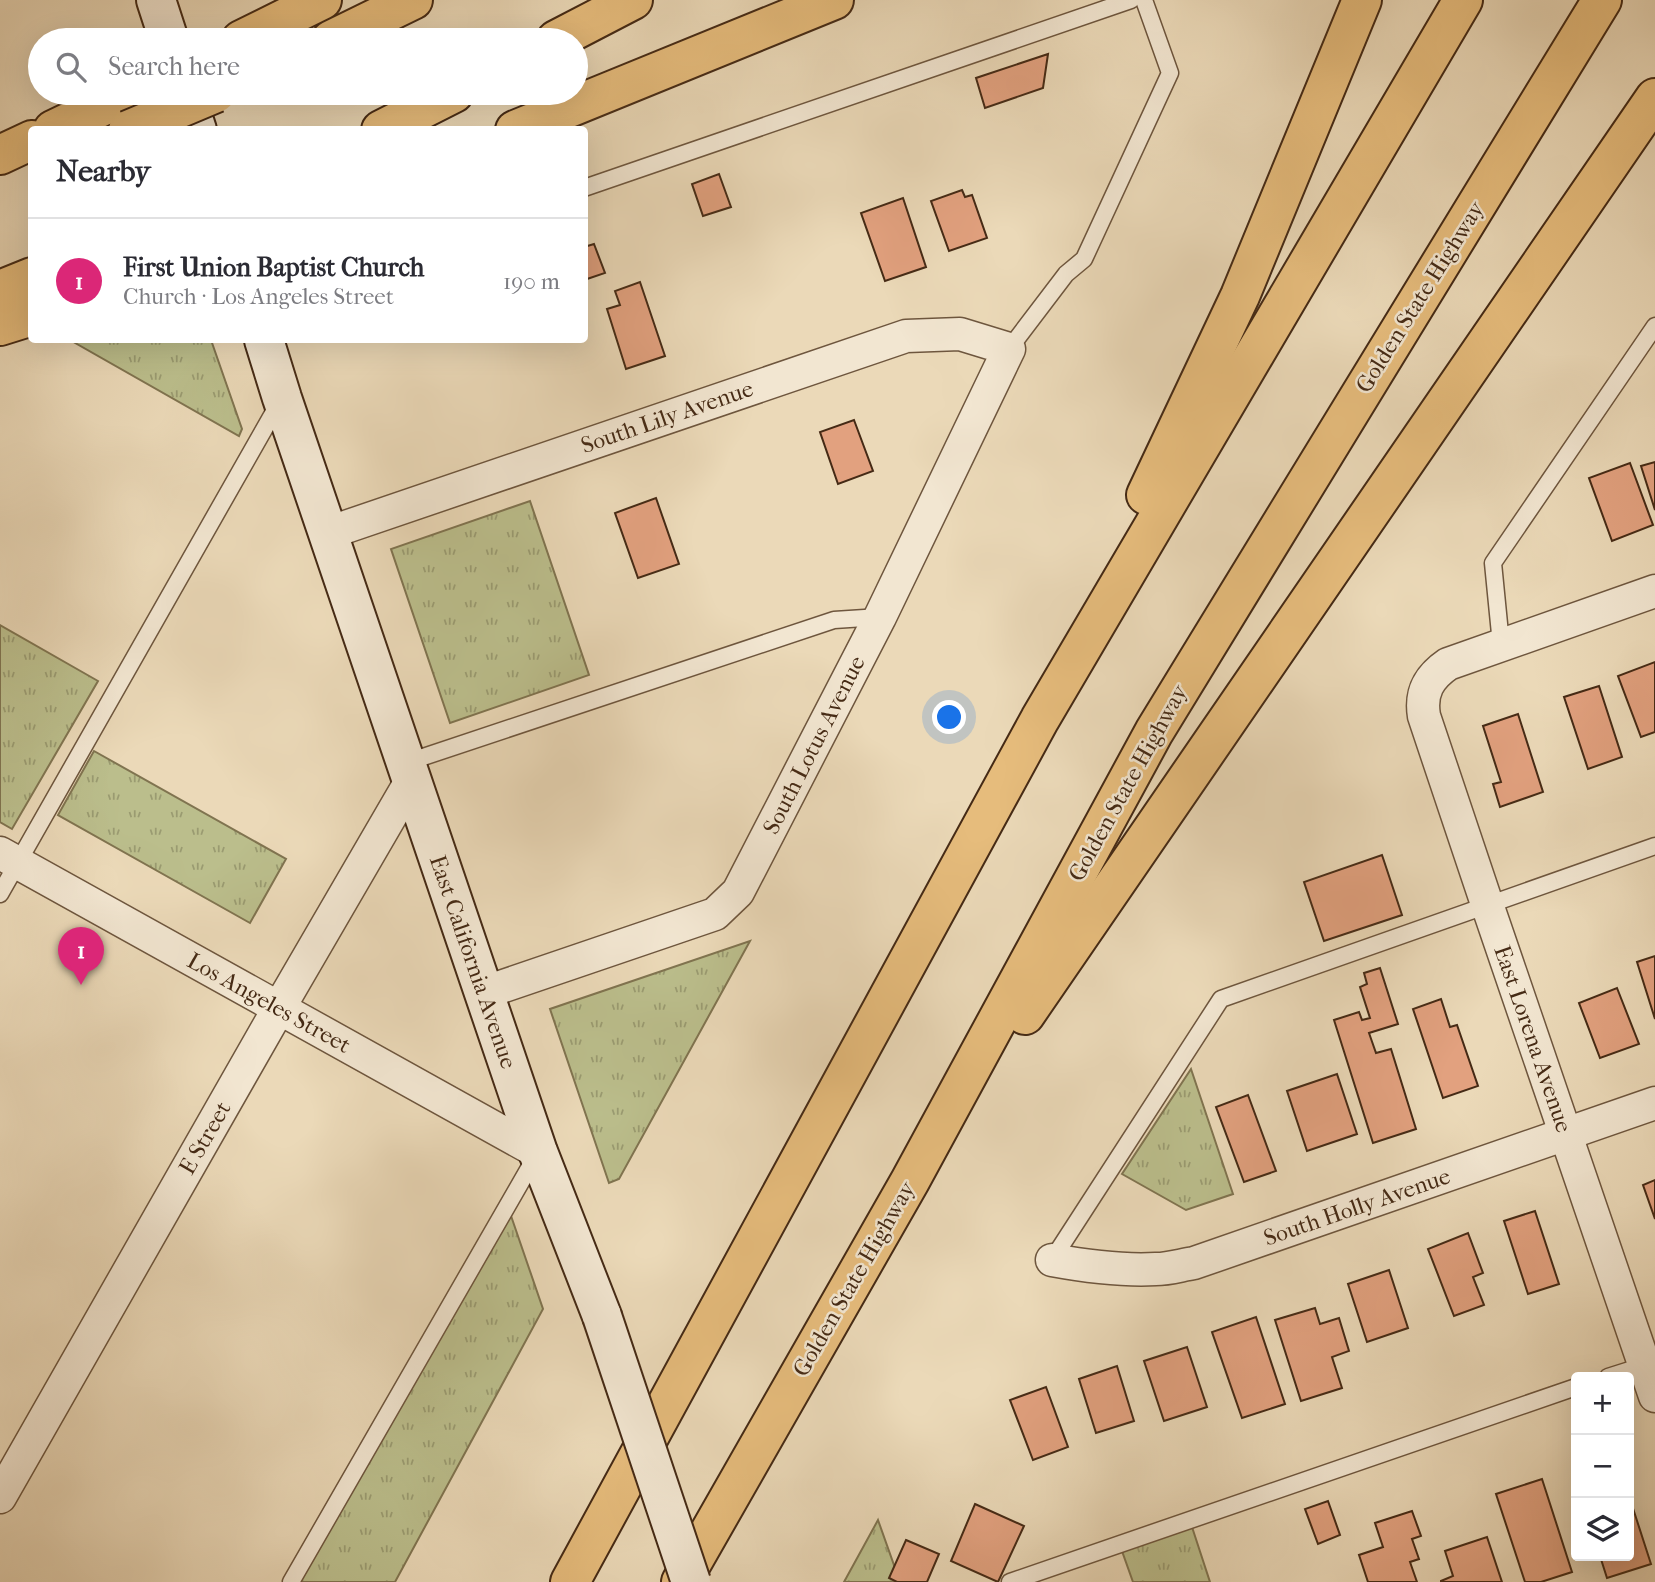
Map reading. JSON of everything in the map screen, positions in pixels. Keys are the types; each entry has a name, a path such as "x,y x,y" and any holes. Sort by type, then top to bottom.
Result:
{"highway":[{"path":"267,28 322,0"},
{"path":"356,28 413,0"},
{"path":"579,28 633,0"},
{"path":"588,100 834,0"},
{"path":"1041,719 1240,296 1363,0"},
{"path":"570,1582 1041,719 1463,0"},
{"name":"Golden State Highway","path":"681,1582 910,1181 1154,732 1602,0"},
{"path":"910,1181 1655,98"},
{"path":"61,126 106,105"},
{"path":"138,126 187,105"},
{"path":"389,126 430,105"},
{"path":"525,126 576,105"},
{"path":"0,155 28,142"},
{"path":"0,179 28,168"},
{"path":"0,290 28,279"},
{"path":"0,326 28,317"}],"street":[{"path":"156,0 165,28"},
{"path":"190,105 196,126"},
{"name":"South Lily Avenue","path":"328,533 906,336 960,334 1009,349"},
{"name":"East California Avenue","path":"265,343 538,1152 602,1316 691,1582"},
{"name":"South Lotus Avenue","path":"484,993 715,914 738,892 880,617 1009,349"},
{"path":"1501,644 1655,591"},
{"name":"East Lorena Avenue","path":"1501,644 1448,664 1437,672 1429,681 1422,704 1424,716 1565,1134 1650,1364 1655,1396"},
{"name":"E Street","path":"0,1497 279,1008 408,772"},
{"name":"Los Angeles Street","path":"9,858 538,1152"},
{"name":"South Holly Avenue","path":"1052,1260 1077,1265 1133,1269 1158,1269 1194,1263 1655,1103"}],"lane":[{"path":"588,187 1131,0"},
{"path":"1009,349 1066,275 1084,259 1170,73 1144,0"},
{"path":"1501,644 1493,563 1655,326"},
{"path":"0,894 9,858 282,398"},
{"path":"408,772 834,620 880,617"},
{"path":"1052,1260 1221,999 1655,846"},
{"path":"291,1582 538,1152"},
{"path":"1624,1372 1650,1364"},
{"path":"1010,1582 1571,1389"}],"green space":[{"path":"75,343 212,343 242,429 239,436"},
{"path":"530,501 589,675 450,723 391,549"},
{"path":"0,625 98,681 12,829 0,822"},
{"path":"94,751 286,859 250,923 58,815"},
{"path":"750,941 619,1179 609,1183 550,1009"},
{"path":"1191,1069 1233,1194 1186,1210 1122,1174"},
{"path":"509,1210 543,1309 395,1582 298,1582"},
{"path":"878,1520 900,1582 844,1582"},
{"path":"1192,1527 1210,1582 1133,1582 1122,1551"}],"building":[{"path":"1048,54 1043,88 985,108 976,78"},
{"path":"719,174 731,207 703,216 692,184"},
{"path":"962,190 965,197 972,195 987,238 949,251 931,201"},
{"path":"903,198 926,267 885,281 861,213"},
{"path":"594,244 605,273 588,279 588,246"},
{"path":"640,282 665,356 626,369 607,309 620,305 615,291"},
{"path":"854,420 873,471 838,484 820,432"},
{"path":"1655,462 1655,510 1641,466"},
{"path":"1630,463 1653,525 1612,541 1589,478"},
{"path":"656,498 679,564 638,578 615,513"},
{"path":"1655,662 1655,732 1641,737 1618,676"},
{"path":"1599,686 1622,757 1588,769 1564,697"},
{"path":"1518,714 1543,792 1500,807 1493,784 1501,782 1483,726"},
{"path":"1382,855 1402,915 1324,941 1304,882"},
{"path":"1655,956 1655,1019 1637,962"},
{"path":"1380,968 1398,1024 1369,1033 1376,1053 1391,1049 1416,1129 1373,1143 1334,1020 1359,1012 1362,1020 1370,1018 1360,987 1367,984 1364,973"},
{"path":"1617,988 1639,1044 1600,1058 1579,1003"},
{"path":"1441,999 1450,1027 1457,1025 1478,1086 1443,1098 1413,1009"},
{"path":"1337,1074 1357,1134 1307,1151 1287,1091"},
{"path":"1248,1095 1276,1171 1244,1182 1216,1107"},
{"path":"1655,1180 1655,1219 1643,1185"},
{"path":"1535,1211 1559,1284 1528,1294 1504,1221"},
{"path":"1468,1233 1483,1273 1473,1277 1484,1305 1454,1316 1428,1249"},
{"path":"1389,1270 1408,1328 1367,1342 1348,1284"},
{"path":"1315,1308 1320,1324 1339,1318 1349,1351 1332,1357 1342,1388 1301,1401 1275,1320"},
{"path":"1256,1317 1285,1404 1242,1418 1212,1332"},
{"path":"1187,1347 1207,1407 1164,1421 1144,1361"},
{"path":"1117,1366 1134,1421 1096,1433 1079,1379"},
{"path":"1046,1387 1068,1447 1033,1460 1010,1400"},
{"path":"1542,1479 1572,1572 1541,1582 1525,1582 1496,1494"},
{"path":"1328,1501 1340,1535 1318,1544 1305,1509"},
{"path":"975,1504 1024,1526 998,1582 951,1561"},
{"path":"1412,1511 1421,1536 1412,1539 1419,1559 1410,1562 1417,1582 1368,1582 1359,1555 1383,1547 1375,1523"},
{"path":"1634,1511 1651,1564 1607,1578 1602,1561 1634,1561"},
{"path":"1487,1537 1502,1582 1441,1582 1453,1576 1445,1551"},
{"path":"906,1540 939,1554 927,1582 897,1582 889,1578"}],"place":[{"name":"First Union Baptist Church","path":"81,985"}]}
